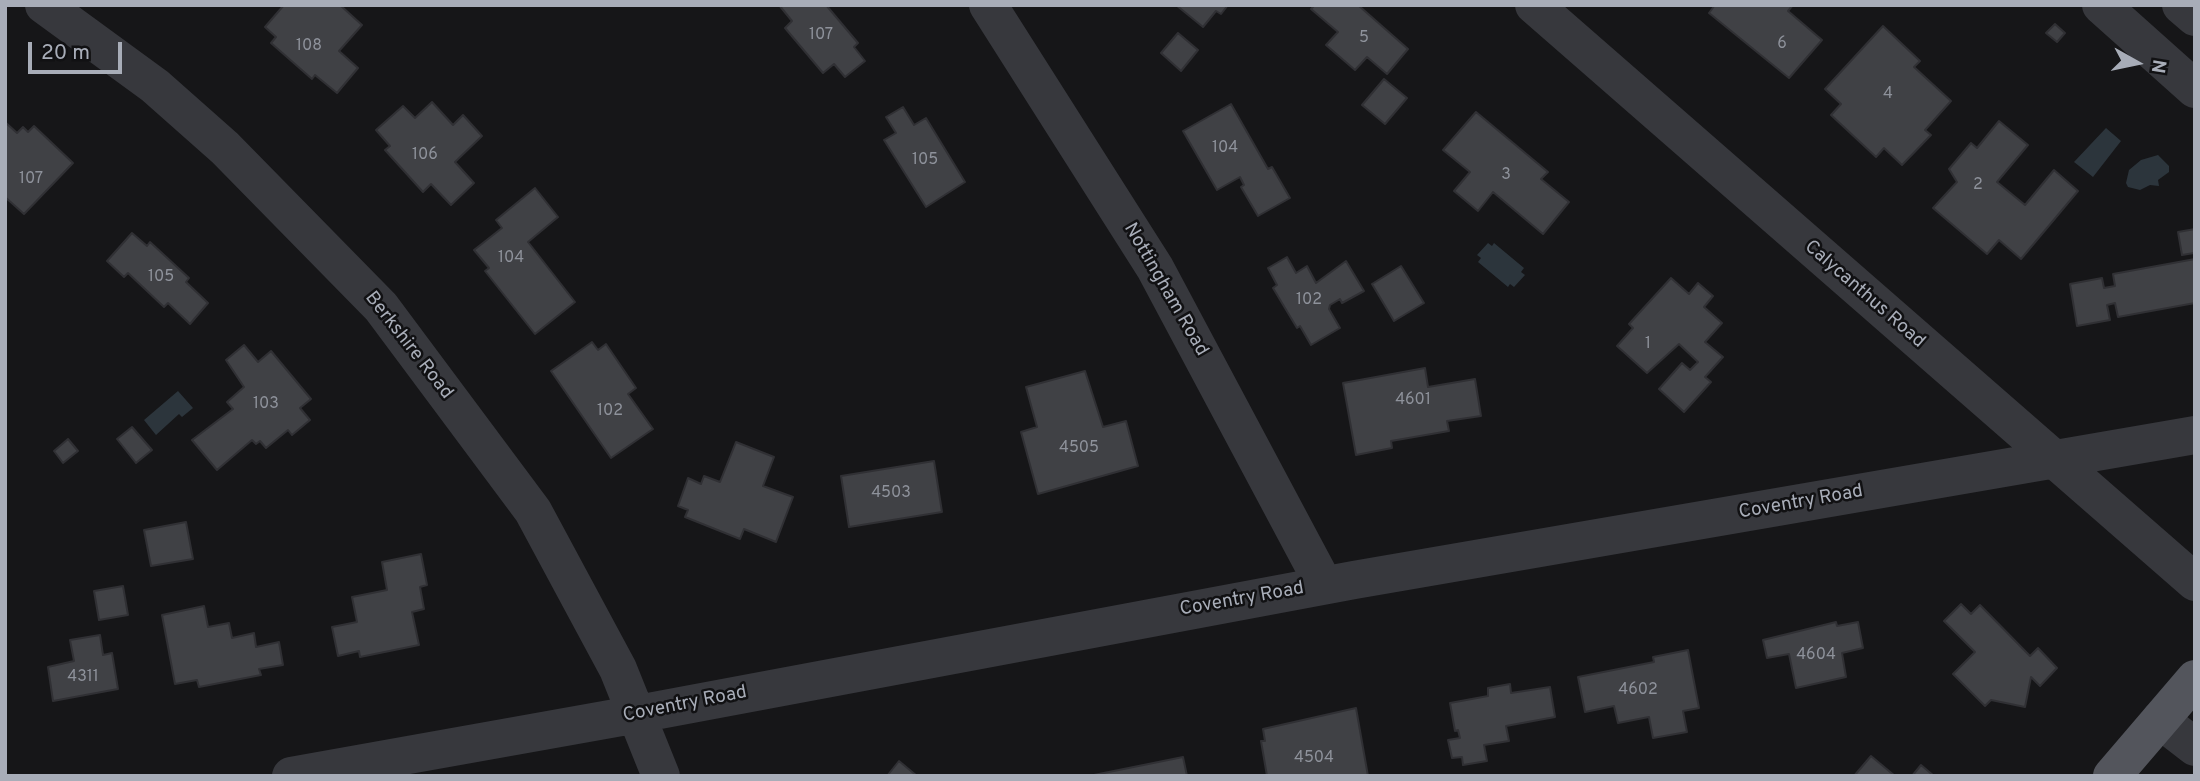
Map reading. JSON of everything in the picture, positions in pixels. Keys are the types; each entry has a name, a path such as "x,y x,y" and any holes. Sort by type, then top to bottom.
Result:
{"main road":[{"path":"2112,776 2195,679"}],"street":[{"name":"Berkshire Road","path":"44,5 155,86 225,148 381,307 533,511 618,669 661,776"},
{"name":"Calycanthus Road","path":"1534,5 2053,461 2195,582"},
{"path":"2101,5 2195,89"},
{"path":"2181,5 2195,17"},
{"name":"Nottingham Road","path":"996,9 1155,268 1324,585"},
{"name":"Coventry Road","path":"291,776 638,714 1324,585 2195,435"},
{"path":"2160,720 2195,747"}],"shaded area":[{"path":"2106,128 2121,141 2093,177 2074,162"},
{"path":"2158,155 2169,166 2169,172 2158,180 2159,186 2150,185 2140,190 2128,187 2126,183 2129,170 2141,160"},
{"path":"1488,243 1492,246 1494,243 1524,268 1521,272 1525,275 1514,287 1510,284 1508,287 1478,262 1481,258 1477,255"},
{"path":"178,391 193,408 182,417 179,414 156,435 144,420"}],"building":[{"path":"284,5 340,5 362,25 339,51 358,68 337,93 315,75 312,79 271,43 276,37 265,27"},
{"path":"779,5 826,5 858,43 854,47 865,61 845,77 834,64 823,73 785,28 792,21"},
{"path":"1176,5 1228,5 1221,14 1216,11 1203,27"},
{"path":"1315,5 1358,5 1408,49 1387,74 1367,57 1355,70 1326,45 1338,32 1311,9"},
{"path":"1715,5 1793,5 1788,11 1822,40 1789,78 1709,13"},
{"path":"2055,24 2065,33 2057,42 2046,33"},
{"path":"1883,26 1920,61 1914,67 1951,101 1925,130 1931,135 1902,165 1884,148 1876,157 1831,115 1841,104 1825,89"},
{"path":"1178,33 1198,50 1181,71 1161,53"},
{"path":"1384,79 1407,98 1385,124 1362,105"},
{"path":"432,102 453,125 463,115 482,136 455,162 474,183 451,205 431,184 423,192 385,150 390,146 376,130 403,106 415,118"},
{"path":"1231,104 1268,169 1272,167 1290,198 1258,216 1241,187 1244,185 1240,177 1217,190 1183,131"},
{"path":"903,107 914,125 926,118 965,182 926,207 884,140 896,133 886,117"},
{"path":"1476,112 1548,172 1541,179 1569,202 1543,234 1493,192 1478,211 1454,191 1470,172 1443,150"},
{"path":"1999,121 2028,145 1997,182 2025,205 2054,170 2078,191 2021,259 1999,240 1987,254 1933,208 1957,182 1949,169 1971,143 1977,148"},
{"path":"5,122 17,133 23,127 28,132 34,126 73,163 24,214 5,197"},
{"path":"535,188 558,217 528,242 575,302 535,334 485,271 489,268 474,250 502,228 496,220"},
{"path":"2195,229 2195,256 2194,253 2182,255 2178,232"},
{"path":"132,233 147,246 150,242 189,278 186,282 208,303 190,324 168,303 164,307 128,273 124,277 107,261"},
{"path":"1287,257 1296,273 1307,266 1316,283 1346,261 1364,291 1342,303 1340,299 1330,305 1329,309 1340,328 1311,345 1300,326 1297,328 1273,288 1277,285 1268,268"},
{"path":"2195,259 2195,303 2118,317 2115,303 2107,305 2110,320 2077,326 2070,284 2102,278 2104,288 2115,286 2113,274"},
{"path":"1401,266 1424,303 1394,321 1372,284"},
{"path":"1671,278 1689,294 1698,283 1713,296 1704,307 1722,323 1705,342 1723,357 1705,377 1711,382 1684,412 1659,389 1682,363 1690,370 1698,362 1679,344 1647,373 1617,346 1633,328 1629,324"},
{"path":"592,342 598,350 606,344 636,388 628,394 653,429 611,458 551,371"},
{"path":"244,345 258,362 271,351 311,399 300,408 310,420 292,435 288,430 266,448 260,441 256,444 252,440 217,470 192,440 233,409 227,402 244,387 226,360"},
{"path":"1425,368 1428,387 1475,379 1481,416 1447,421 1449,431 1391,441 1392,448 1356,455 1343,383"},
{"path":"1085,371 1103,427 1126,421 1138,466 1038,494 1021,432 1037,427 1026,387"},
{"path":"132,427 152,450 136,463 117,439"},
{"path":"68,439 78,451 63,463 54,451"},
{"path":"736,442 774,457 763,486 793,497 776,542 744,529 740,539 685,517 688,510 678,506 688,478 701,484 704,476 720,482"},
{"path":"934,461 942,512 849,527 841,476"},
{"path":"186,522 193,559 151,566 144,530"},
{"path":"421,554 427,585 420,587 424,609 412,612 419,645 360,657 359,651 338,656 332,627 357,622 352,597 387,590 382,562"},
{"path":"123,586 128,615 99,620 94,591"},
{"path":"1961,604 1971,614 1980,605 2030,656 2038,648 2057,668 2040,686 2031,677 2025,707 1991,700 1985,706 1953,674 1975,652 1944,621"},
{"path":"204,606 208,627 229,623 232,638 254,633 256,647 279,642 283,665 259,669 261,675 199,687 197,680 175,684 162,615"},
{"path":"1836,622 1837,626 1858,622 1863,648 1842,653 1846,677 1796,688 1789,654 1767,658 1763,640"},
{"path":"100,635 103,655 112,653 118,689 53,701 48,667 74,661 70,640"},
{"path":"1688,650 1699,708 1683,711 1687,732 1653,738 1649,717 1618,723 1614,706 1585,712 1578,677 1654,662 1653,657"},
{"path":"1510,684 1511,693 1550,687 1555,717 1506,726 1509,741 1484,745 1487,761 1463,765 1462,757 1452,758 1448,740 1460,738 1458,730 1455,731 1450,703 1488,696 1488,688"},
{"path":"1356,708 1368,776 1267,776 1261,741 1265,741 1263,729"},
{"path":"1871,756 1895,776 1854,776"},
{"path":"1183,757 1187,776 1089,776"},
{"path":"899,761 917,776 887,776"},
{"path":"1921,765 1934,776 1912,776"}]}
